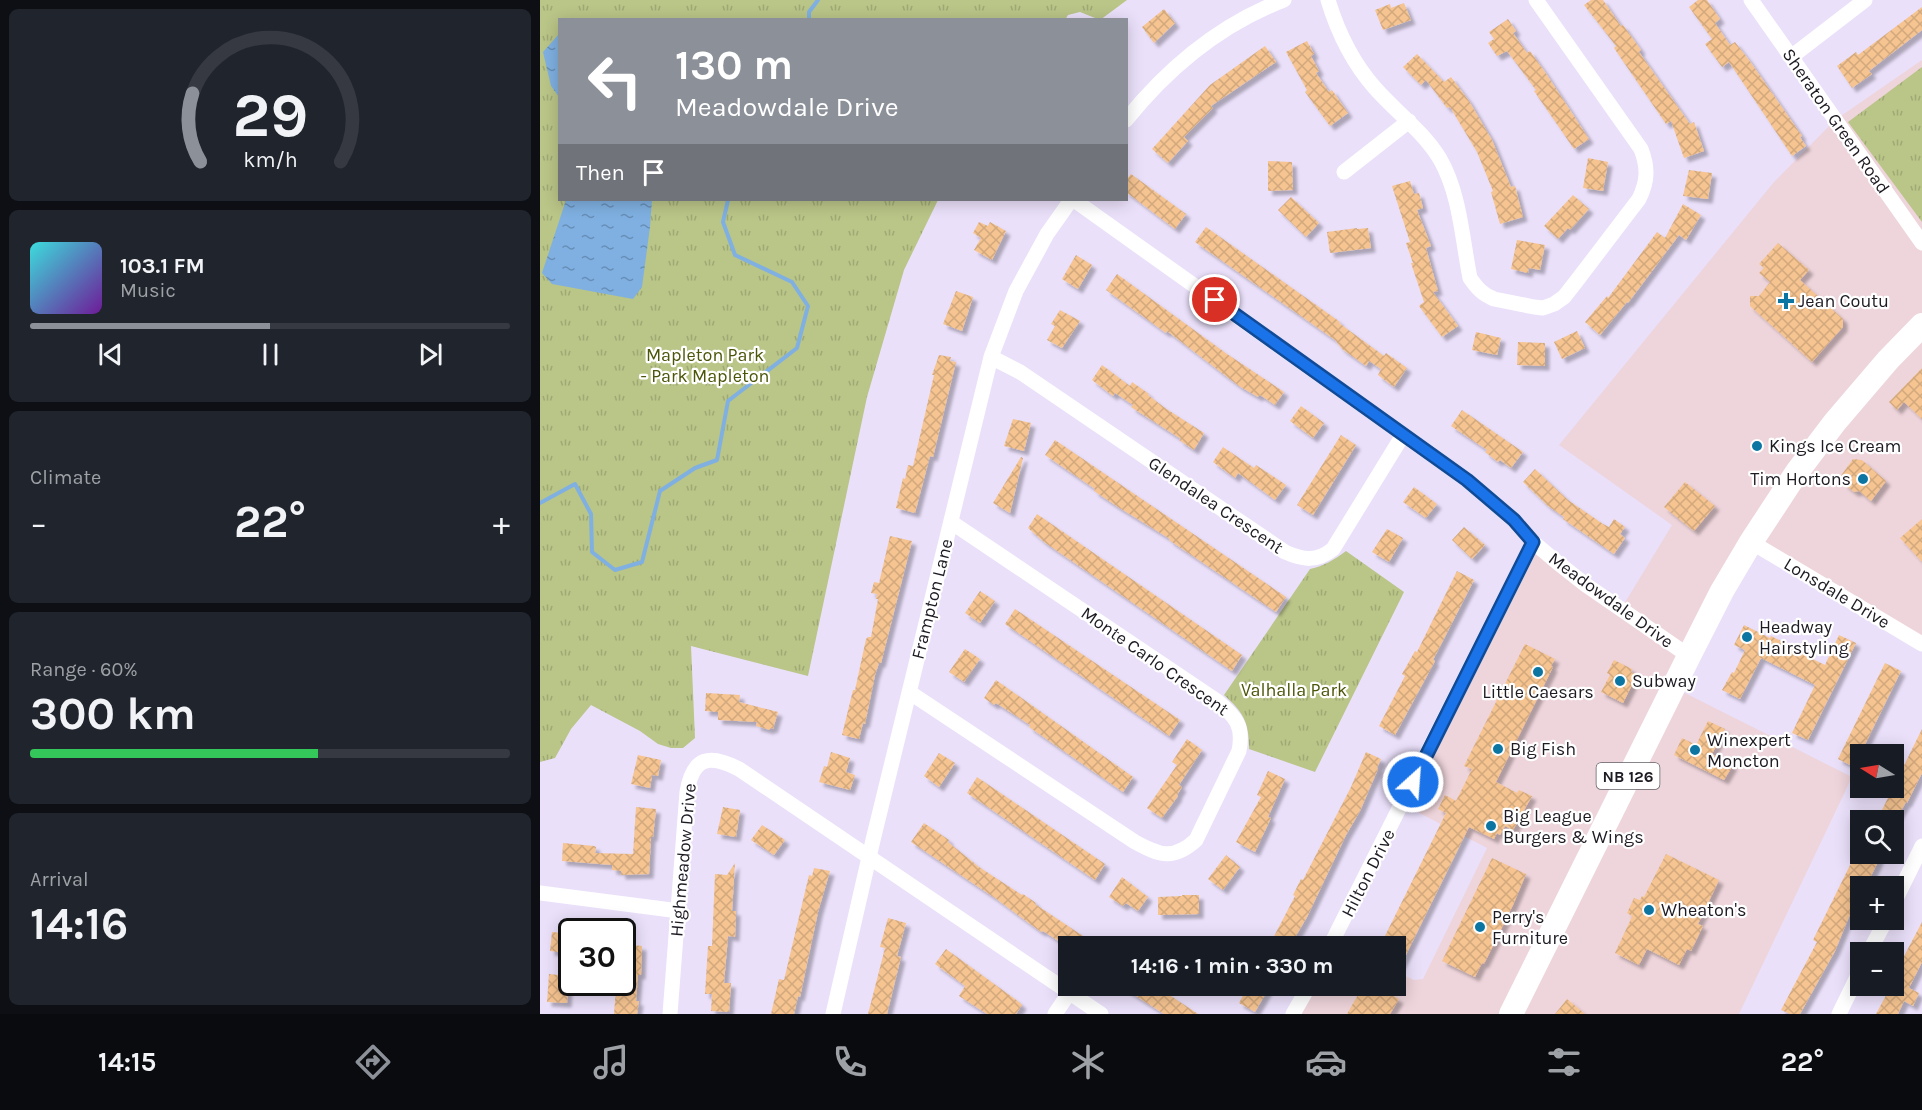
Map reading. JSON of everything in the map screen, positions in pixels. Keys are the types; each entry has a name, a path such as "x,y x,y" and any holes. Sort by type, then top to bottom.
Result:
{"main road":[{"name":"NB 126","path":"1511,1014 1722,591 1751,542 1797,472 1834,422 1922,325"}],"street":[{"path":"1128,118 1151,90 1183,60 1226,29 1284,0"},
{"path":"1328,0 1335,24 1351,56 1375,88 1409,121 1438,156 1447,172 1453,188 1470,278 1486,296 1543,308 1564,297 1639,199 1647,177 1646,162 1641,149 1536,0"},
{"name":"Sheraton Green Road","path":"1750,0 1922,243"},
{"path":"1791,57 1865,0"},
{"path":"1344,172 1409,121"},
{"name":"Frampton Lane","path":"833,1014 991,357 1016,291 1047,234 1072,201"},
{"name":"Meadowdale Drive","path":"1074,201 1467,480 1514,520 1533,542 1586,585 1689,656"},
{"name":"Glendalea Crescent","path":"991,357 1020,372 1285,552 1300,559 1317,558 1333,549 1403,435"},
{"name":"Monte Carlo Crescent","path":"909,692 1135,842 1154,852 1170,854 1185,850 1196,840 1239,752 1241,740 1239,726 1232,713 1217,701 951,522"},
{"name":"Hilton Drive","path":"1335,936 1533,542"},
{"name":"Lonsdale Drive","path":"1751,542 1922,644"},
{"name":"Highmeadow Drive","path":"670,1014 689,777 697,766 710,759 723,760 869,857"},
{"path":"1904,883 1922,846"},
{"path":"869,857 1058,986"},
{"path":"540,893 679,911"},
{"path":"1839,1014 1850,991"},
{"path":"1055,1014 1067,996"},
{"path":"1074,996 1101,1014"},
{"path":"1293,1014 1303,996"}],"shaded area":[{"path":"1922,60 1922,644 1751,542 1673,687 1850,776 1850,781 1739,1014 1293,1014 1303,996 1406,996 1406,976 1414,980 1423,979 1487,848 1402,804 1533,542 1621,609 1672,525 1559,445 1774,182 1835,120"}],"green space":[{"name":"Mapleton Park - Park Mapleton","path":"540,0 1127,0 1103,18 1095,18 1080,12 1068,15 1066,18 558,18 558,201 938,201 904,270 867,397 808,676 691,646 695,738 683,748 671,748 658,744 640,731 591,705 571,729 555,758 540,762"},
{"path":"1922,67 1922,222 1848,122"},
{"name":"Valhalla Park","path":"1346,551 1404,592 1315,772 1249,749 1248,732 1244,719 1224,695 1310,569 1329,562"}],"water":[{"path":"558,35 558,96 551,86 543,52"},
{"path":"566,201 652,201 642,287 633,299 552,284 542,273"}],"building":[{"path":"1591,0 1603,0 1621,26 1623,25 1641,50 1639,52 1690,124 1694,122 1704,151 1684,158 1671,121 1666,124 1614,48 1616,46 1584,5"},
{"path":"1698,0 1707,0 1720,19 1715,23 1730,45 1735,42 1802,136 1800,137 1806,146 1792,156 1729,62 1722,67 1705,44 1712,39 1689,7"},
{"path":"1404,3 1411,20 1383,30 1375,10 1390,4 1391,8"},
{"path":"1922,7 1922,30 1869,71 1872,74 1852,88 1837,66 1856,52 1858,55"},
{"path":"1164,9 1175,23 1154,43 1142,27"},
{"path":"1508,19 1516,31 1513,33 1527,53 1530,51 1589,139 1574,149 1534,91 1536,90 1507,51 1497,56 1488,43 1494,39 1489,32"},
{"path":"1307,41 1314,54 1311,56 1319,71 1316,73 1329,92 1332,90 1348,113 1330,126 1305,92 1307,90 1286,52"},
{"path":"1265,46 1276,62 1211,106 1213,108 1184,137 1188,141 1168,163 1152,149 1210,85"},
{"path":"1417,54 1444,82 1451,77 1469,101 1492,140 1511,187 1515,186 1523,217 1500,224 1491,192 1493,191 1477,152 1450,107 1447,108 1426,80 1421,85 1403,67"},
{"path":"1588,158 1608,162 1603,191 1583,188"},
{"path":"1268,161 1292,162 1293,190 1268,191"},
{"path":"1689,170 1712,173 1708,199 1683,196"},
{"path":"1131,174 1186,214 1175,229 1128,194 1128,178"},
{"path":"1410,181 1414,194 1419,193 1423,208 1417,210 1431,246 1426,248 1438,291 1433,292 1458,326 1442,337 1419,306 1424,302 1406,243 1410,242 1392,186"},
{"path":"1573,195 1589,209 1570,230 1568,228 1558,239 1544,226"},
{"path":"1291,197 1319,223 1306,237 1278,210"},
{"path":"1683,204 1701,215 1686,240 1679,235 1628,303 1600,335 1585,322 1607,296 1608,298 1657,232 1665,238"},
{"path":"979,222 988,226 990,222 1006,231 992,260 974,250 981,238 973,233"},
{"path":"1206,227 1384,356 1386,353 1407,368 1394,387 1378,375 1381,369 1369,361 1366,366 1342,349 1335,340 1195,242"},
{"path":"1368,228 1371,248 1330,253 1327,232"},
{"path":"1517,240 1545,245 1540,270 1529,268 1528,273 1511,269"},
{"name":"Jean Coutu","path":"1778,243 1809,270 1800,280 1843,319 1843,327 1812,362 1750,306 1750,296 1759,296 1770,282 1759,273 1764,268 1759,264"},
{"path":"1076,255 1092,265 1078,289 1062,279"},
{"path":"1117,274 1227,354 1284,392 1275,405 1260,395 1258,397 1239,386 1167,331 1166,333 1106,290"},
{"path":"956,291 973,297 962,331 943,324"},
{"path":"1060,310 1080,321 1062,348 1047,340 1055,326 1051,324"},
{"path":"1577,331 1585,348 1562,359 1554,342"},
{"path":"1476,332 1501,338 1497,355 1472,350"},
{"path":"1518,342 1545,343 1545,366 1517,365"},
{"path":"939,355 951,357 950,361 956,362 933,457 930,456 915,513 896,508 908,465 913,466 934,375 932,375"},
{"path":"1102,365 1130,386 1132,382 1165,408 1204,433 1194,450 1131,407 1133,405 1115,393 1113,396 1092,380"},
{"path":"1922,368 1922,419 1904,402 1897,410 1889,402"},
{"path":"1301,406 1324,423 1313,438 1290,421"},
{"path":"1462,410 1523,452 1511,468 1500,460 1498,462 1485,452 1487,450 1451,426"},
{"path":"1013,419 1031,423 1024,451 1004,446"},
{"path":"1341,435 1356,445 1313,515 1297,505"},
{"path":"1055,440 1286,597 1276,612 1170,539 1094,491 1095,489 1045,455"},
{"path":"1223,447 1254,468 1256,465 1286,485 1275,500 1238,473 1235,478 1213,462"},
{"path":"1021,457 1023,458 1010,513 993,503"},
{"name":"Tim Hortons","path":"1853,459 1862,460 1886,481 1871,501 1859,491 1854,492 1844,484 1844,480 1840,477"},
{"path":"1535,469 1568,500 1603,524 1609,527 1614,519 1625,527 1620,534 1625,538 1614,554 1563,519 1564,517 1548,506 1523,482"},
{"path":"1685,482 1715,506 1694,531 1664,507"},
{"path":"1414,487 1437,504 1426,518 1403,502"},
{"path":"1037,514 1242,655 1232,671 1044,542 1028,528"},
{"path":"1922,519 1922,562 1900,538"},
{"path":"1464,527 1485,545 1472,559 1452,540"},
{"path":"1387,529 1403,538 1389,562 1372,552"},
{"path":"890,536 912,541 881,663 875,675 865,724 863,723 859,739 842,735 866,639 871,637 878,599 876,599 877,594 871,593 874,582 879,583"},
{"path":"1457,571 1474,580 1433,660 1435,661 1395,735 1379,726 1405,676 1402,674 1415,651 1417,652"},
{"path":"980,591 995,601 980,623 965,613"},
{"path":"1015,609 1180,720 1169,736 1005,624"},
{"path":"1744,625 1770,638 1771,636 1825,665 1839,635 1856,643 1808,740 1792,733 1815,685 1761,658 1740,699 1722,690 1732,672 1734,673 1745,650 1734,645"},
{"path":"1525,644 1555,659 1496,782 1517,793 1519,790 1532,796 1513,830 1505,826 1500,835 1497,833 1494,839 1469,827 1406,955 1406,936 1385,936 1446,813 1438,809 1445,795 1456,801 1472,769 1464,766"},
{"path":"965,649 980,659 964,682 949,672"},
{"name":"Subway","path":"1614,660 1632,669 1631,672 1637,675 1623,703 1601,692 1610,675 1607,673"},
{"path":"1885,663 1901,671 1865,744 1850,744 1850,765 1838,759"},
{"path":"996,680 1133,777 1123,792 1029,727 1030,725 984,698"},
{"path":"706,693 740,695 739,702 778,712 773,729 756,726 757,722 718,720 718,712 705,711"},
{"name":"Winexpert Moncton","path":"1708,721 1725,729 1712,754 1733,765 1724,780 1674,755 1682,738 1696,745"},
{"path":"1922,729 1922,773 1902,810 1882,810 1888,798 1904,798 1904,765"},
{"path":"1187,739 1202,750 1179,785 1182,787 1178,796 1162,818 1147,808 1177,765 1172,762"},
{"path":"831,752 850,758 846,772 855,775 850,790 819,782 824,766 827,767"},
{"path":"1366,752 1381,759 1360,811 1296,936 1274,936 1295,896 1293,895 1301,879 1303,880 1351,787"},
{"path":"939,753 955,763 939,787 924,776"},
{"path":"638,755 661,760 658,776 652,775 650,788 631,784"},
{"path":"1268,771 1285,779 1268,817 1271,818 1255,852 1236,842 1261,797 1257,795"},
{"path":"977,777 1105,864 1095,880 967,793"},
{"path":"636,807 656,809 653,837 651,837 649,874 621,875 621,871 612,870 612,865 562,861 563,843 594,846 596,847 595,853 633,854"},
{"path":"723,807 740,810 736,837 717,834"},
{"path":"924,823 949,840 948,842 979,867 1023,894 1083,936 1058,936 1058,941 1043,931 1041,932 911,842"},
{"path":"762,825 785,840 774,855 751,840"},
{"name":"Wheaton's","path":"1666,854 1719,880 1698,924 1703,926 1691,951 1687,949 1679,965 1647,949 1639,965 1615,953 1632,916 1627,913 1634,898 1640,900 1642,896 1644,897"},
{"path":"1226,855 1240,867 1223,890 1208,879"},
{"name":"Perry's Furniture","path":"1492,858 1526,874 1484,964 1482,963 1475,977 1442,961"},
{"path":"735,863 732,911 736,911 735,937 728,936 724,983 731,983 729,1012 711,1011 712,994 705,994 708,946 712,946 715,874 727,875"},
{"path":"1851,864 1877,864 1871,876 1850,876 1850,914 1835,951 1800,1014 1790,1014 1781,1010 1817,942 1813,940"},
{"path":"814,868 830,871 818,912 800,997 798,996 794,1014 771,1014 779,979 784,980 809,875 812,876"},
{"path":"1122,877 1148,897 1138,911 1126,903 1123,906 1109,897"},
{"path":"1199,895 1199,914 1158,915 1158,897"},
{"path":"888,918 906,923 897,956 901,957 887,1014 868,1014 885,948 880,947"},
{"path":"1922,922 1922,962 1909,988 1919,993 1913,1006 1904,1001 1898,1014 1876,1014 1886,996 1904,996 1904,956"},
{"path":"552,932 558,933 558,952 550,951"},
{"path":"636,945 642,946 641,975 638,975 636,1001 639,1001 637,1014 614,1014 615,996 636,996"},
{"path":"946,949 1019,1002 1022,1005 1016,1014 987,1014 959,996 965,986 935,964"},
{"path":"549,974 558,975 558,996 568,996 567,1003 547,1002"},
{"path":"1136,996 1171,996 1198,1014 1164,1014"},
{"path":"1243,996 1264,996 1255,1012 1239,1003"},
{"path":"1357,996 1394,996 1399,999 1390,1014 1347,1014"},
{"path":"1567,999 1585,1014 1555,1014"}],"waterway":[{"path":"809,18 809,12 818,0"},
{"path":"540,503 575,484 591,514 592,552 615,570 642,562 660,491 695,468 717,460 728,401 797,348 808,306 792,282 735,255 723,222 728,201"}],"place":[{"name":"Jean Coutu","path":"1786,301"},
{"name":"Kings Ice Cream","path":"1757,446"},
{"name":"Tim Hortons","path":"1863,479"},
{"name":"Headway Hairstyling","path":"1747,637"},
{"name":"Little Caesars","path":"1538,672"},
{"name":"Subway","path":"1620,681"},
{"name":"Big Fish","path":"1498,749"},
{"name":"Winexpert Moncton","path":"1695,750"},
{"name":"Big League Burgers & Wings","path":"1491,826"},
{"name":"Wheaton's","path":"1649,910"},
{"name":"Perry's Furniture","path":"1480,927"}],"route":[{"path":"1215,300 1467,480 1514,520 1533,542 1413,782"}]}
